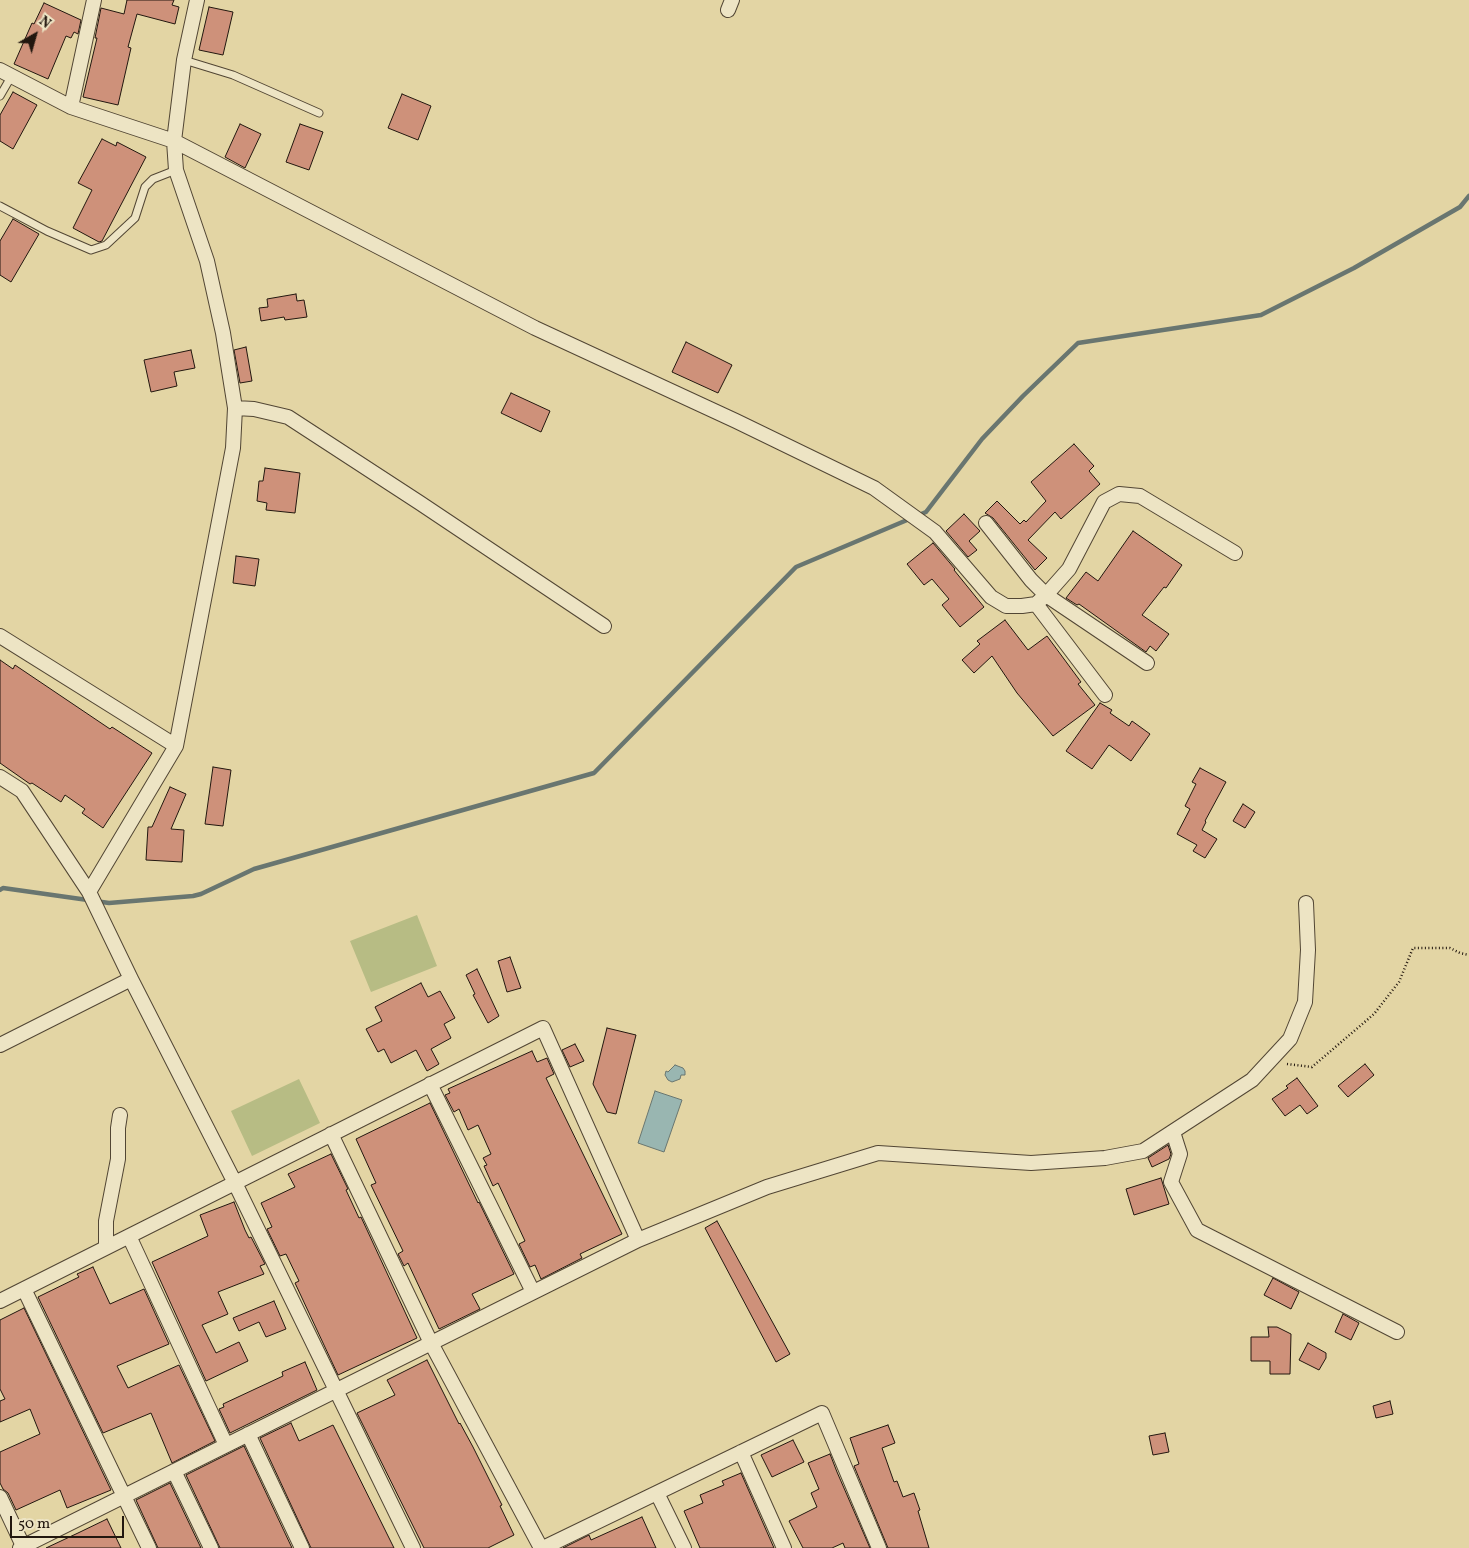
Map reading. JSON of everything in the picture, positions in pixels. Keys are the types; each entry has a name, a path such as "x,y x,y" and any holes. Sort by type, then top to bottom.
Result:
{"street":[{"path":"71,107 94,0"},
{"path":"89,892 176,746 233,448 235,408 223,332 207,261 176,170 174,141 184,60 197,0"},
{"path":"5,73 71,107 174,141 535,328 874,488 935,532 991,597 1006,606 1022,606 1041,599 1069,569 1104,502 1119,494 1140,496 1235,553"},
{"path":"235,408 254,409 288,417 604,626"},
{"path":"986,524 1031,580 1041,599 1105,695"},
{"path":"1041,599 1147,663"},
{"path":"0,636 176,746"},
{"path":"0,777 22,791 89,892 130,979 235,1183 414,1548"},
{"path":"0,1497 22,1547 638,1240 767,1187 878,1153 1031,1162 1105,1158 1143,1151 1252,1080 1290,1039 1305,1002 1308,950 1306,903"},
{"path":"0,1045 130,979"},
{"path":"0,1300 543,1028 638,1240"},
{"path":"430,1084 533,1292"},
{"path":"106,1247 106,1221 118,1158 120,1115"},
{"path":"1173,1132 1180,1154 1171,1182 1197,1230 1397,1332"},
{"path":"331,1134 431,1343 542,1548 822,1413 879,1548"},
{"path":"129,1236 226,1445"},
{"path":"24,1289 149,1548"},
{"path":"248,1434 302,1548"},
{"path":"741,1452 784,1548"},
{"path":"174,1471 211,1548"},
{"path":"657,1493 684,1548"}],"lane":[{"path":"184,60 233,75 319,113"},
{"path":"0,96 5,73"},
{"path":"0,206 47,231 91,250 106,245 135,218 145,187 153,179 176,170"}],"path":[{"path":"1268,1062 1312,1067 1374,1014 1399,982 1413,948 1450,948 1469,955"}],"green space":[{"path":"417,915 437,966 371,992 350,941"},
{"path":"299,1079 320,1123 252,1156 231,1111"}],"water":[{"path":"675,1065 683,1068 685,1075 681,1075 680,1079 672,1082 665,1075 666,1071 668,1072"},
{"path":"655,1091 682,1100 664,1152 638,1143"}],"building":[{"path":"127,0 174,0 172,5 179,7 175,24 137,14 128,47 131,48 118,105 83,97 97,38 95,38 101,8 124,14"},
{"path":"44,3 81,20 78,34 74,32 71,38 66,36 48,79 14,64 32,23 34,24"},
{"path":"209,7 233,12 223,55 199,50"},
{"path":"13,92 37,105 13,149 0,141 0,115"},
{"path":"402,94 431,106 418,140 388,128"},
{"path":"240,124 261,134 245,168 225,157"},
{"path":"300,124 323,132 309,170 286,162"},
{"path":"102,139 116,146 117,142 146,157 102,241 99,242 73,228 92,190 78,183"},
{"path":"13,219 39,234 11,282 0,275 0,241"},
{"path":"296,294 297,301 304,300 307,317 285,320 284,317 261,321 259,308 268,307 267,299"},
{"path":"686,342 732,365 718,393 672,372"},
{"path":"246,347 252,381 240,383 234,350"},
{"path":"191,350 195,368 174,372 177,386 151,392 144,360"},
{"path":"511,393 550,411 541,432 501,413"},
{"path":"1074,444 1094,466 1089,471 1100,484 1061,519 1055,512 1028,540 1047,558 1035,570 993,518 985,513 997,501 1020,524 1024,520 1026,522 1046,501 1031,482"},
{"path":"265,468 300,473 295,513 266,510 267,503 257,501 259,481 263,481"},
{"path":"964,514 980,531 969,541 977,550 968,557 946,531"},
{"path":"1133,531 1182,565 1166,588 1164,587 1142,615 1169,634 1156,651 1150,646 1146,652 1079,604 1077,605 1066,598 1086,572 1098,581"},
{"path":"933,543 984,607 960,627 942,605 949,599 932,579 924,585 907,564"},
{"path":"236,556 259,559 255,586 233,583"},
{"path":"1005,620 1028,650 1047,636 1081,682 1078,684 1095,705 1053,736 1017,693 992,656 974,673 962,660 980,644 977,641"},
{"path":"0,660 13,669 15,665 110,729 112,727 152,753 103,828 82,813 85,809 65,795 61,802 32,783 30,784 0,763"},
{"path":"1100,703 1112,710 1110,713 1129,726 1132,721 1150,734 1131,761 1109,745 1092,769 1066,751"},
{"path":"213,767 231,770 223,826 205,824"},
{"path":"1200,768 1226,782 1202,830 1217,839 1205,858 1193,851 1197,845 1177,834 1190,809 1185,806 1196,784 1192,782"},
{"path":"170,787 186,794 171,829 184,830 182,862 146,860 148,827 152,827"},
{"path":"1243,804 1255,812 1245,828 1233,821"},
{"path":"510,957 521,988 507,992 498,961"},
{"path":"477,969 499,1016 488,1023 473,995 475,994 466,975"},
{"path":"421,983 428,997 440,991 455,1018 444,1024 451,1038 431,1049 439,1064 427,1071 416,1050 391,1063 384,1049 378,1052 366,1029 382,1021 375,1007"},
{"path":"607,1028 636,1035 616,1114 607,1112 593,1084"},
{"path":"575,1044 584,1061 570,1067 562,1050"},
{"path":"532,1051 537,1062 547,1058 554,1074 546,1078 622,1234 580,1254 582,1258 541,1279 535,1265 530,1267 519,1244 525,1241 498,1183 493,1186 484,1166 487,1165 483,1158 491,1154 478,1125 468,1130 459,1109 454,1112 445,1095 450,1093 448,1089"},
{"path":"1365,1064 1374,1075 1348,1097 1338,1086"},
{"path":"1297,1078 1318,1106 1307,1114 1300,1105 1285,1116 1272,1099 1288,1088 1286,1086"},
{"path":"430,1103 514,1274 472,1294 480,1309 439,1329 408,1263 404,1266 398,1254 403,1251 371,1185 376,1183 356,1139"},
{"path":"1168,1145 1171,1154 1169,1159 1152,1167 1148,1158"},
{"path":"331,1154 348,1189 346,1190 359,1218 361,1217 417,1338 338,1375 295,1283 299,1281 286,1254 280,1256 267,1229 272,1227 261,1203 295,1187 288,1174"},
{"path":"1161,1178 1169,1204 1134,1215 1126,1189"},
{"path":"234,1202 249,1238 251,1237 265,1264 260,1266 264,1274 218,1292 228,1314 202,1325 216,1353 239,1342 248,1361 206,1381 152,1262 208,1236 200,1215"},
{"path":"717,1221 790,1354 776,1362 705,1228"},
{"path":"93,1267 110,1304 144,1289 169,1344 117,1366 128,1388 179,1365 215,1441 172,1463 151,1413 103,1433 38,1297 79,1277 77,1274"},
{"path":"1273,1278 1299,1292 1291,1309 1264,1295"},
{"path":"274,1301 286,1329 266,1337 259,1322 239,1331 233,1318"},
{"path":"24,1308 111,1490 67,1508 60,1490 16,1510 8,1493 0,1483 0,1452 40,1434 30,1409 0,1422 0,1401 5,1399 0,1389 0,1320"},
{"path":"1343,1314 1359,1323 1351,1340 1335,1332"},
{"path":"1268,1327 1277,1327 1291,1334 1290,1374 1270,1374 1270,1361 1251,1361 1251,1337 1269,1337"},
{"path":"1308,1343 1326,1353 1326,1358 1319,1370 1299,1360"},
{"path":"427,1360 502,1505 500,1506 514,1535 488,1548 424,1548 357,1413 395,1395 387,1380"},
{"path":"305,1362 317,1390 230,1433 219,1409 224,1407 223,1404 283,1376 282,1372"},
{"path":"1390,1401 1393,1414 1376,1418 1373,1406"},
{"path":"291,1423 299,1441 333,1425 394,1548 311,1548 260,1438"},
{"path":"888,1425 895,1443 882,1448 894,1482 897,1481 903,1497 914,1493 929,1548 888,1548 854,1466 859,1464 850,1438"},
{"path":"1165,1433 1169,1452 1153,1455 1149,1436"},
{"path":"793,1440 804,1462 772,1477 761,1455"},
{"path":"244,1446 292,1548 220,1548 186,1475"},
{"path":"830,1454 870,1548 845,1548 843,1543 832,1548 803,1548 789,1521 817,1507 811,1493 819,1489 808,1463"},
{"path":"741,1473 774,1548 700,1548 684,1511 703,1503 700,1495 724,1485 722,1481"},
{"path":"170,1483 201,1548 158,1548 136,1500"},
{"path":"642,1517 656,1548 563,1548 589,1535 591,1540"},
{"path":"107,1519 121,1548 46,1548 78,1533"}],"waterway":[{"path":"0,890 3,888 109,903 193,896 254,869 594,773 796,567 926,512 982,439 1078,343 1261,315 1354,268 1460,207 1469,196"}]}
